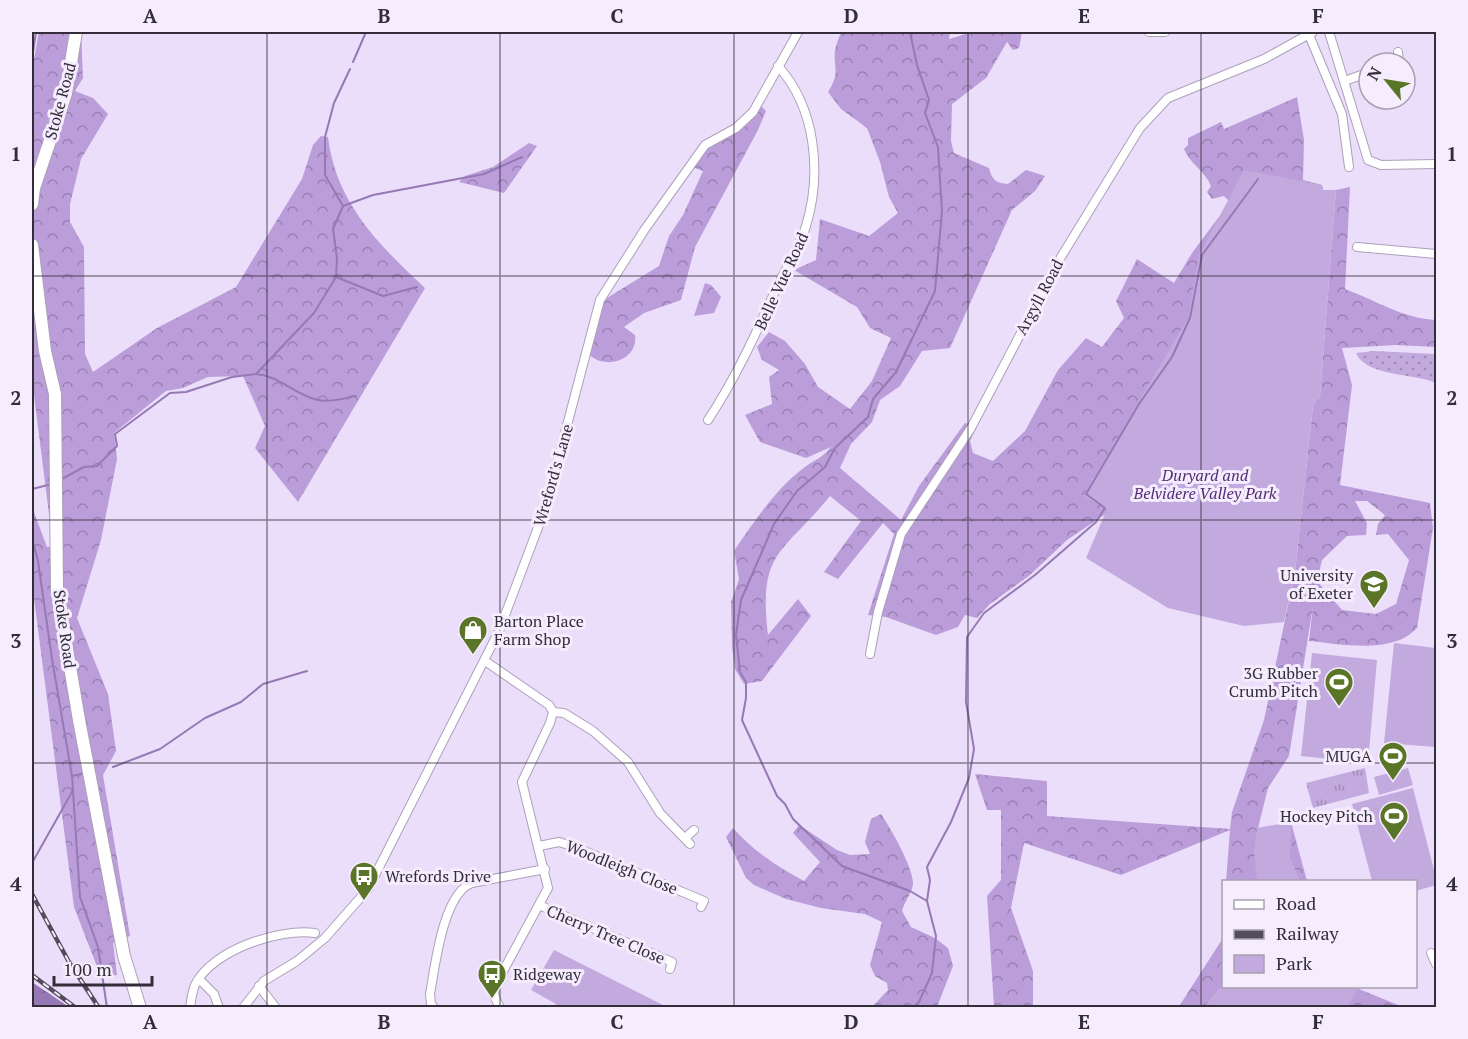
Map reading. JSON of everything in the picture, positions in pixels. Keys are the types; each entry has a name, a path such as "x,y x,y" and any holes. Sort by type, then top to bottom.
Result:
{"main road":[{"name":"Stoke Road","path":"32,204 34,188 66,93 76,32"},
{"name":"Stoke Road","path":"32,245 45,351 55,394 59,547 57,590 124,956 140,1008"}],"street":[{"name":"Wreford's Lane","path":"243,1008 259,986 325,938 368,889 499,631 545,509 600,300 694,158 705,145 746,120 798,32"},
{"path":"1149,32 1166,32"},
{"path":"1329,32 1368,160 1381,165 1437,164"},
{"path":"1311,33 1342,114 1349,167"},
{"name":"Argyll Road","path":"870,654 883,591 901,534 971,428 1061,257 1134,137 1168,98 1243,68 1311,33"},
{"name":"Belle Vue Road","path":"708,420 737,375 797,251 809,212 813,159 809,127 802,104 788,77 778,66"},
{"path":"1345,81 1357,76"},
{"path":"1357,247 1437,254"},
{"path":"485,661 549,705 553,712 522,783 548,888 495,987 494,995 500,1008"},
{"path":"553,712 564,712 586,726 623,757 638,774 660,813 687,841 694,830"},
{"name":"Woodleigh Close","path":"538,846 563,842 704,902"},
{"path":"434,1008 430,994 443,928 462,889 472,883 544,869"},
{"name":"Cherry Tree Close","path":"539,905 672,962"},
{"path":"190,1008 194,988 209,967 254,942 277,934 315,933"},
{"path":"1431,953 1437,964"},
{"path":"199,979 214,994 219,1008"},
{"path":"259,986 276,1008"}],"green space":[{"path":"39,32 81,32 83,78 75,91 93,98 108,114 81,159 70,204 70,222 84,247 85,354 93,372 157,328 236,287 302,179 313,145 321,136 328,137 340,182 362,221 391,255 425,288 298,502 255,448 265,426 243,376 208,377 183,388 166,391 114,433 117,459 101,540 77,618 108,694 116,751 103,775 130,936 113,943 117,975 101,977 74,907 32,583 32,507 47,547 53,546 32,379 32,70"},
{"path":"841,32 950,32 949,39 973,32 1022,32 1019,48 1013,50 1007,42 986,78 952,104 951,141 954,153 989,168 993,178 1000,183 1008,184 1026,170 1045,176 1035,191 1012,210 950,348 922,351 900,386 880,400 872,422 851,444 840,468 901,520 919,486 965,423 977,426 970,441 973,453 993,461 1025,431 1058,370 1086,338 1102,347 1124,318 1116,301 1137,259 1174,283 1192,253 1230,202 1224,196 1212,199 1207,192 1211,186 1184,149 1188,145 1188,138 1221,122 1224,129 1297,97 1304,140 1303,180 1322,185 1324,193 1135,477 1092,479 1116,507 1067,540 1030,575 990,604 977,618 965,615 958,627 936,635 886,617 868,615 894,534 883,523 838,579 824,572 861,521 830,496 777,556 767,586 768,635 798,599 811,616 762,681 744,684 735,669 732,647 731,602 739,579 734,551 785,484 831,447 806,458 760,442 745,415 772,404 769,377 779,370 762,360 757,347 769,332 785,341 805,364 818,387 850,409 872,381 891,338 870,328 857,307 794,270 816,260 820,219 869,236 898,213 889,197 880,162 867,128 841,109 828,92 835,75 835,50"},
{"path":"759,104 766,111 695,247 681,300 644,313 624,327 635,335 635,342 630,353 620,360 607,362 587,354 602,301 659,266 669,236 683,215 703,171 692,167 704,150 747,123"},
{"path":"529,143 537,146 504,193 459,182 465,176 493,167"},
{"name":"Duryard and Belvidere Valley Park","path":"1244,170 1322,185 1323,190 1336,190 1320,396 1313,406 1295,572 1284,622 1244,626 1168,608 1086,558 1107,509 1083,496 1188,318 1199,255"},
{"path":"1350,187 1345,289 1401,313 1436,320 1436,347 1396,345 1342,348 1352,385 1340,485 1430,503 1433,528 1417,628 1407,636 1394,642 1366,646 1309,641 1313,606 1289,756 1268,788 1257,832 1291,822 1307,880 1226,880 1230,830 1121,875 1024,843 1011,908 1033,971 1033,1007 994,1007 987,896 1001,880 1001,810 987,810 975,774 1047,781 1047,816 1230,829 1232,812 1264,720 1295,572 1313,406 1320,396 1336,190","holes":["1355,501 1367,501 1385,515 1378,524 1376,535 1388,534 1409,560 1396,604 1376,614 1342,610 1317,581 1322,560 1347,536 1366,535 1367,523"]},
{"path":"705,283 711,285 721,297 714,313 694,316"},
{"path":"1374,351 1436,354 1436,383 1380,370 1361,361 1356,353"},
{"path":"1394,643 1436,648 1436,747 1384,743"},
{"name":"3G Rubber Crumb Pitch","path":"1312,653 1377,660 1368,763 1301,756"},
{"path":"1365,768 1369,793 1313,808 1306,783"},
{"name":"MUGA","path":"1408,768 1413,785 1379,795 1374,777"},
{"name":"Hockey Pitch","path":"1413,788 1436,885 1417,891 1417,880 1372,880 1352,804"},
{"path":"881,814 901,848 912,877 913,884 902,911 911,927 935,938 948,948 953,966 937,1007 872,1007 888,990 887,983 875,976 870,965 882,922 865,914 821,908 786,899 754,885 746,878 726,837 733,828 766,858 804,881 820,862 793,833 799,825 837,850 850,855 870,854 865,842 871,819"},
{"path":"1291,822 1290,858 1300,880 1257,880 1254,852 1257,828"},
{"path":"1222,940 1222,988 1356,988 1403,1007 1178,1008"},
{"path":"554,950 667,1007 554,1007 556,1004 531,990"},
{"path":"1222,985 1222,988 1357,989 1348,1007 1204,1007"}],"water":[{"path":"32,982 69,1007 37,1007 32,1004"}],"waterway":[{"path":"32,59 36,32"},
{"path":"353,62 366,32"},
{"path":"910,32 917,65 929,100 925,113 938,147 942,211 935,291 896,372 873,399 868,417 835,448 825,467 797,491 774,524 741,600 736,635 740,672 746,682 742,720 777,796 785,804 793,819 842,866 910,891 927,901"},
{"path":"343,206 325,175 325,137 334,103 350,69"},
{"path":"60,480 84,467 97,466 117,446 115,434 170,393 186,392 232,377 256,374 314,313 336,277 337,258 333,229 343,206 373,195 484,174 522,157"},
{"path":"913,1008 919,1002 932,973 936,936 927,901 930,880 927,867 951,822 969,778 974,749 966,702 967,637 984,613 1035,575 1096,522 1105,508 1086,494 1139,404 1172,357 1190,318 1202,255 1258,179"},
{"path":"336,277 383,296 417,287"},
{"path":"256,374 273,378 310,398 322,401 356,396"},
{"path":"32,489 52,484"},
{"path":"32,539 38,561 72,776 80,897 98,947 107,1008"},
{"path":"113,767 160,749 205,718 241,702 263,684 307,671"},
{"path":"72,776 81,774"},
{"path":"32,863 72,792"}],"railway":[{"path":"32,894 69,962 99,1008"},
{"path":"32,975 76,1008"}],"place":[{"name":"University of Exeter","path":"1374,610"},
{"name":"Barton Place Farm Shop","path":"473,656"},
{"name":"3G Rubber Crumb Pitch","path":"1339,708"},
{"name":"MUGA","path":"1393,782"},
{"name":"Hockey Pitch","path":"1394,842"},
{"name":"Wrefords Drive","path":"364,902"},
{"name":"Ridgeway","path":"492,1000"}]}
